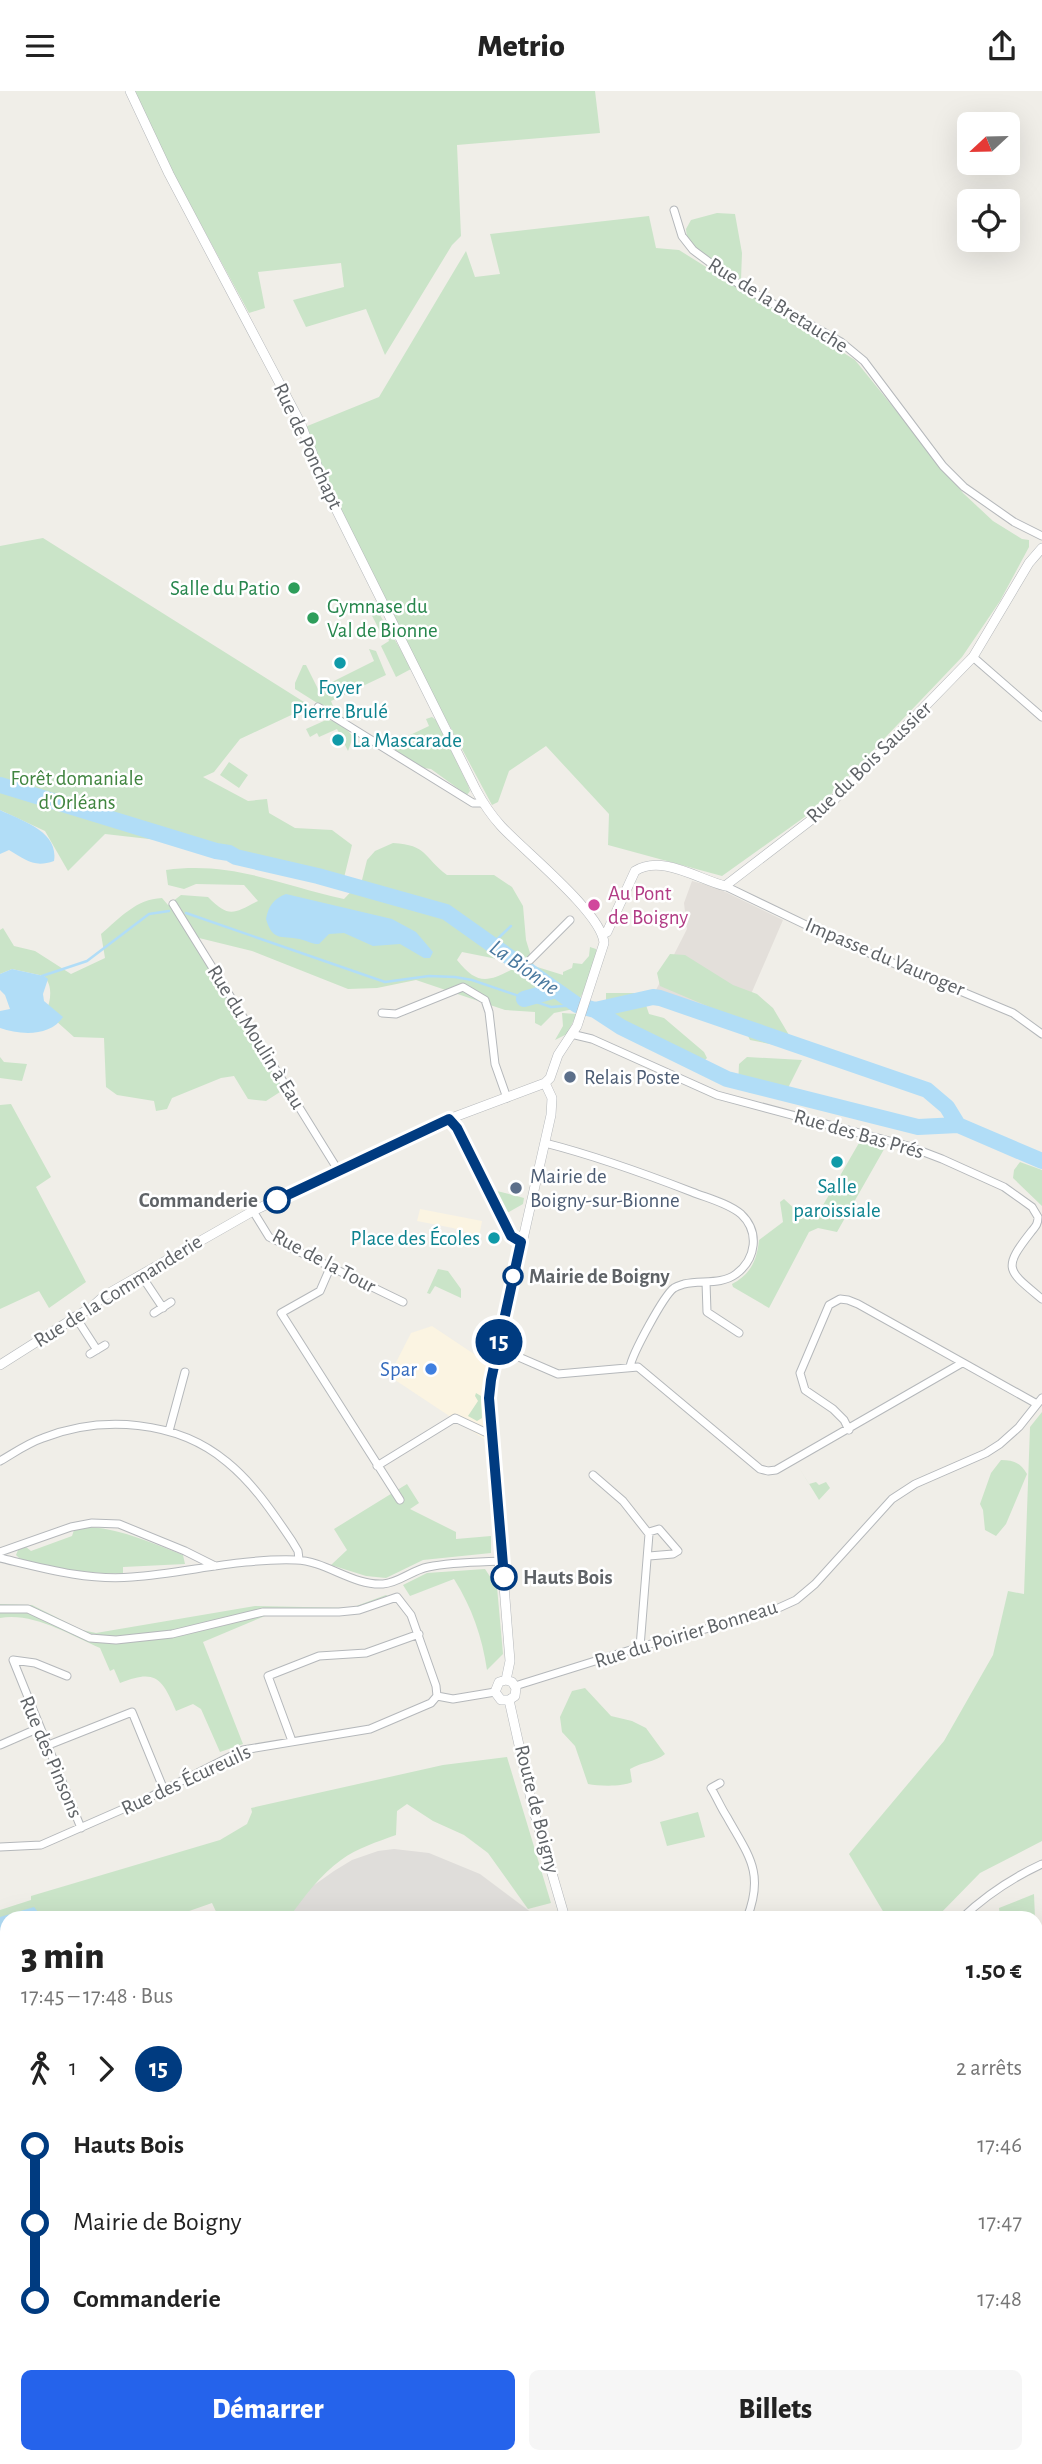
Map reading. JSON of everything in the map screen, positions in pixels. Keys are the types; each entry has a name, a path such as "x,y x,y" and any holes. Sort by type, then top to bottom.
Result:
{"street":[{"name":"Rue de Ponchapt","path":"133,92 169,173 300,422 328,493 483,803 499,824 583,908 603,934"},
{"name":"Rue de la Bretauche","path":"674,210 682,236 693,250 740,285 841,342 864,361 943,466 964,487 1014,522 1042,535"},
{"name":"Rue du Bois Saussier","path":"725,886 824,810 973,657 1029,563 1042,548"},
{"path":"973,657 1042,717"},
{"name":"Rue de Ponchapt","path":"318,707 473,803 483,803"},
{"path":"506,1680 510,1661 489,1398 521,1242 545,1143 552,1098 545,1083 550,1078 558,1055 580,1015 602,953 603,934 607,932 635,871 653,865 668,867 725,886"},
{"name":"Impasse du Vauroger","path":"725,886 833,938 1003,1008 1042,1034"},
{"name":"Rue du Moulin à Eau","path":"173,904 338,1170"},
{"path":"530,960 583,908"},
{"path":"382,1013 396,1014 463,987 485,1000 495,1064 507,1098"},
{"name":"Rue des Bas Prés","path":"571,1034 592,1039 718,1095 908,1146 1004,1187 1032,1207 1038,1217 1036,1226 1014,1254 1012,1270 1017,1279 1042,1299"},
{"name":"Rue de la Commanderie","path":"0,1365 104,1296 253,1211 449,1119 545,1083"},
{"path":"449,1119 457,1128 511,1236 521,1242"},
{"path":"545,1143 627,1166 725,1205 746,1220 752,1231 752,1253 746,1264 727,1280 687,1283 673,1288 630,1367"},
{"name":"Rue de la Tour","path":"253,1211 270,1237 403,1302"},
{"path":"330,1268 320,1291 312,1293 281,1313 400,1500"},
{"path":"141,1275 163,1308"},
{"path":"706,1282 707,1312 739,1333"},
{"path":"849,1430 833,1409 805,1390 800,1379 800,1373 830,1305 835,1301 848,1300 962,1363 1040,1401"},
{"path":"154,1313 171,1302"},
{"path":"75,1317 93,1352 105,1345"},
{"path":"498,1348 558,1374 638,1367 761,1469 768,1471 776,1470 849,1430 962,1363"},
{"path":"169,1431 185,1371"},
{"name":"Rue du Poirier Bonneau","path":"515,1686 640,1647 774,1610 796,1600 815,1584 892,1499 915,1484 1000,1444 1019,1427 1040,1401"},
{"path":"377,1466 455,1418 491,1433"},
{"path":"0,1461 40,1439 77,1427 129,1425 169,1431 193,1441 226,1461 250,1483 292,1541 299,1559"},
{"path":"593,1475 622,1501 649,1532 640,1647"},
{"path":"0,1552 71,1527 92,1523 120,1524 215,1566"},
{"path":"649,1532 659,1529 678,1551 673,1554 649,1556"},
{"path":"0,1558 88,1576 129,1578 215,1566 299,1559 355,1579 381,1584 428,1567 502,1560"},
{"path":"0,1609 28,1609 90,1638 116,1640 172,1634 263,1612 339,1612 359,1609 397,1597 411,1615 419,1634 437,1696 453,1699 495,1692"},
{"path":"292,1741 268,1677 319,1656 366,1653 419,1634"},
{"name":"Rue des Pinsons","path":"66,1676 35,1663 13,1660 81,1828"},
{"path":"506,1680 515,1686 515,1696 509,1700 501,1700 495,1692 499,1682 506,1680"},
{"name":"Rue des Écureuils","path":"0,1847 41,1845 164,1790 243,1750 376,1727 431,1703 437,1696"},
{"name":"Route de Boigny","path":"509,1700 533,1808 563,1911"},
{"path":"46,1746 132,1712 164,1790"},
{"path":"0,1745 39,1728"},
{"path":"720,1783 711,1788 747,1849 754,1869 750,1911"},
{"path":"969,1911 987,1895 1042,1864"}],"shaded area":[{"path":"692,881 715,887 783,920 739,1022 656,990 687,929 684,903"},
{"path":"420,1209 482,1221 479,1237 453,1228 417,1221"},
{"path":"432,1326 489,1364 487,1441 389,1376 411,1333"},
{"path":"394,1849 429,1853 480,1874 529,1911 292,1911 310,1888 334,1871 352,1860 378,1851"}],"green space":[{"path":"134,91 595,91 600,133 457,145 461,236 452,245 385,355 366,309 306,327 293,300 344,287 341,263 258,272 265,308 249,313 172,171"},
{"path":"717,213 735,214 742,253 741,280 707,259 687,238 686,229 691,220"},
{"path":"649,216 656,248 679,250 855,360 963,493 993,521 1022,539 1029,540 1029,547 1000,601 962,657 820,806 722,876 608,845 609,814 546,746 509,771 498,802 492,805 416,663 300,429 379,397 466,251 475,277 500,274 490,234"},
{"name":"Forêt domaniale d'Orléans","path":"43,538 304,702 302,710 240,739 214,772 203,777 248,801 267,799 269,813 295,828 332,830 352,845 341,890 257,858 193,844 105,834 68,871 45,831 0,810 0,546"},
{"path":"374,604 411,669 396,677 381,646 389,641 388,638 384,639 368,608"},
{"path":"369,649 376,651 386,675 331,701 335,711 333,713 295,689 303,665 306,665 318,689 374,661"},
{"path":"432,717 436,720 468,785 470,791 467,795 431,769 424,768 378,741 386,739 389,745 429,726 426,719"},
{"path":"326,720 341,725 353,737 348,751 337,729 319,737 317,733 310,737 306,729"},
{"path":"229,762 248,775 239,788 220,775"},
{"path":"393,843 413,846 447,875 494,875 512,887 523,906 526,940 534,966 563,975 563,972 572,968 573,963 582,964 589,956 590,947 596,949 586,987 574,1009 554,1013 541,1026 535,1023 535,1012 505,1010 416,980 377,988 348,989 252,951 199,938 208,966 240,1005 239,1013 255,1038 261,1038 270,1049 288,1092 280,1092 266,1101 248,1099 234,1076 221,1078 172,1098 167,1109 156,1111 154,1101 117,1095 106,1087 104,1038 74,1037 46,1012 50,993 44,976 12,969 0,974 0,930 3,928 14,946 35,951 71,974 105,958 101,934 129,910 144,902 162,898 168,905 181,895 208,897 221,908 232,912 258,901 244,885 196,884 184,889 168,885 166,870 190,868 235,872 344,899 362,880 367,860 375,851","holes":["462,952 507,961 515,968 484,979 471,974 457,960"]},
{"path":"670,954 685,955 733,985 757,994 773,1008 789,1035 775,1045 750,1040 740,1020 660,986 657,973"},
{"path":"606,993 642,993 649,1014 664,1018 704,1052 707,1058 697,1068 671,1059 606,1022"},
{"path":"562,1013 577,1014 567,1034 555,1040 563,1026"},
{"path":"0,1057 4,1062 27,1064 22,1081 0,1078"},
{"path":"747,1057 802,1060 788,1088 750,1093 738,1086 739,1064"},
{"path":"11,1104 51,1177 36,1187 86,1282 49,1308 39,1291 0,1309 0,1105"},
{"path":"863,1136 887,1144 837,1232 818,1228 809,1232 769,1308 733,1287 732,1284 752,1266 759,1240 783,1222 780,1202 784,1199 797,1211 815,1219"},
{"path":"1020,1162 1042,1170 1042,1206 1013,1178 1014,1170"},
{"path":"497,1191 524,1198 523,1204 507,1213"},
{"path":"438,1269 448,1271 461,1289 461,1298 435,1286 430,1294 427,1293"},
{"path":"476,1393 481,1396 482,1418 477,1421 468,1416 478,1401"},
{"path":"1042,1412 1042,1841 980,1873 943,1911 883,1911 849,1854 944,1741 993,1655 1008,1591 1024,1594 1030,1427"},
{"path":"1001,1460 1016,1463 1027,1474 1006,1524 996,1536 985,1530 980,1504 991,1473"},
{"path":"816,1482 819,1485 826,1482 830,1488 819,1500 809,1484"},
{"path":"407,1484 419,1503 410,1509 456,1532 456,1539 491,1536 491,1553 423,1560 386,1578 366,1576 331,1565 347,1550 334,1529"},
{"path":"91,1527 126,1534 183,1555 185,1564 123,1567 123,1574 113,1574 50,1567 23,1560 16,1555 18,1550 26,1547 31,1551 72,1536 74,1530"},
{"path":"485,1569 497,1587 503,1654 487,1670 475,1623 454,1579 410,1596 403,1585 427,1573"},
{"path":"386,1595 393,1600 357,1614 265,1616 203,1642 243,1744 220,1752 201,1709 193,1704 176,1711 166,1690 156,1679 142,1677 120,1683 114,1669 110,1671 100,1648 38,1621 0,1618 0,1604 32,1605 82,1630 96,1633 255,1606 351,1608"},
{"path":"585,1688 611,1716 646,1728 665,1754 630,1769 632,1782 628,1784 588,1784 575,1746 562,1732 560,1717 572,1691"},
{"path":"507,1757 551,1903 528,1909 488,1853 464,1835 433,1821 407,1804 397,1811 396,1835 347,1856 326,1872 294,1911 216,1911 212,1903 189,1911 0,1911 31,1900 31,1896 220,1840 247,1824 251,1808 443,1765"},
{"path":"698,1812 705,1837 667,1846 660,1822"},
{"path":"1034,1894 1035,1911 999,1911 999,1908"}],"water":[{"path":"0,810 37,828 45,835 51,842 54,861 35,863 9,850 0,854"},
{"path":"286,894 392,919 416,932 433,952 430,958 424,958 400,944 373,946 344,933 329,934 319,944 280,937 272,932 266,919 270,907"},
{"path":"12,969 48,979 43,994 44,1001 63,1017 57,1024 34,1033 0,1028 0,1011 10,1009 0,990 0,974"},
{"path":"34,1907 37,1911 20,1911"}],"waterway":[{"name":"La Bionne","path":"0,785 236,857 318,876 446,912 577,1005 595,1010 621,1027 727,1079 918,1127 958,1125 1042,1161"},
{"path":"42,976 87,961 149,914 169,911"},
{"path":"186,913 385,982 429,976 455,977 472,980 551,1007 577,1005"},
{"path":"492,944 511,926"},
{"path":"524,999 556,990"},
{"path":"595,1010 653,997 660,998 927,1090 947,1107 958,1125"}],"bus line":[{"name":"15","path":"277,1200 449,1119 457,1128 511,1236 521,1242 489,1398 504,1577"}],"place":[{"name":"Salle du Patio","path":"294,588"},
{"name":"Gymnase du Val de Bionne","path":"313,618"},
{"name":"Foyer Pierre Brulé","path":"340,663"},
{"name":"La Mascarade","path":"338,740"},
{"name":"Au Pont de Boigny","path":"594,905"},
{"name":"Relais Poste","path":"570,1077"},
{"name":"Salle paroissiale","path":"837,1162"},
{"name":"Mairie de Boigny-sur-Bionne","path":"516,1188"},
{"name":"Commanderie","path":"277,1200"},
{"name":"Place des Écoles","path":"494,1238"},
{"name":"Mairie de Boigny","path":"513,1276"},
{"name":"Spar","path":"431,1369"},
{"name":"Hauts Bois","path":"504,1577"}]}
